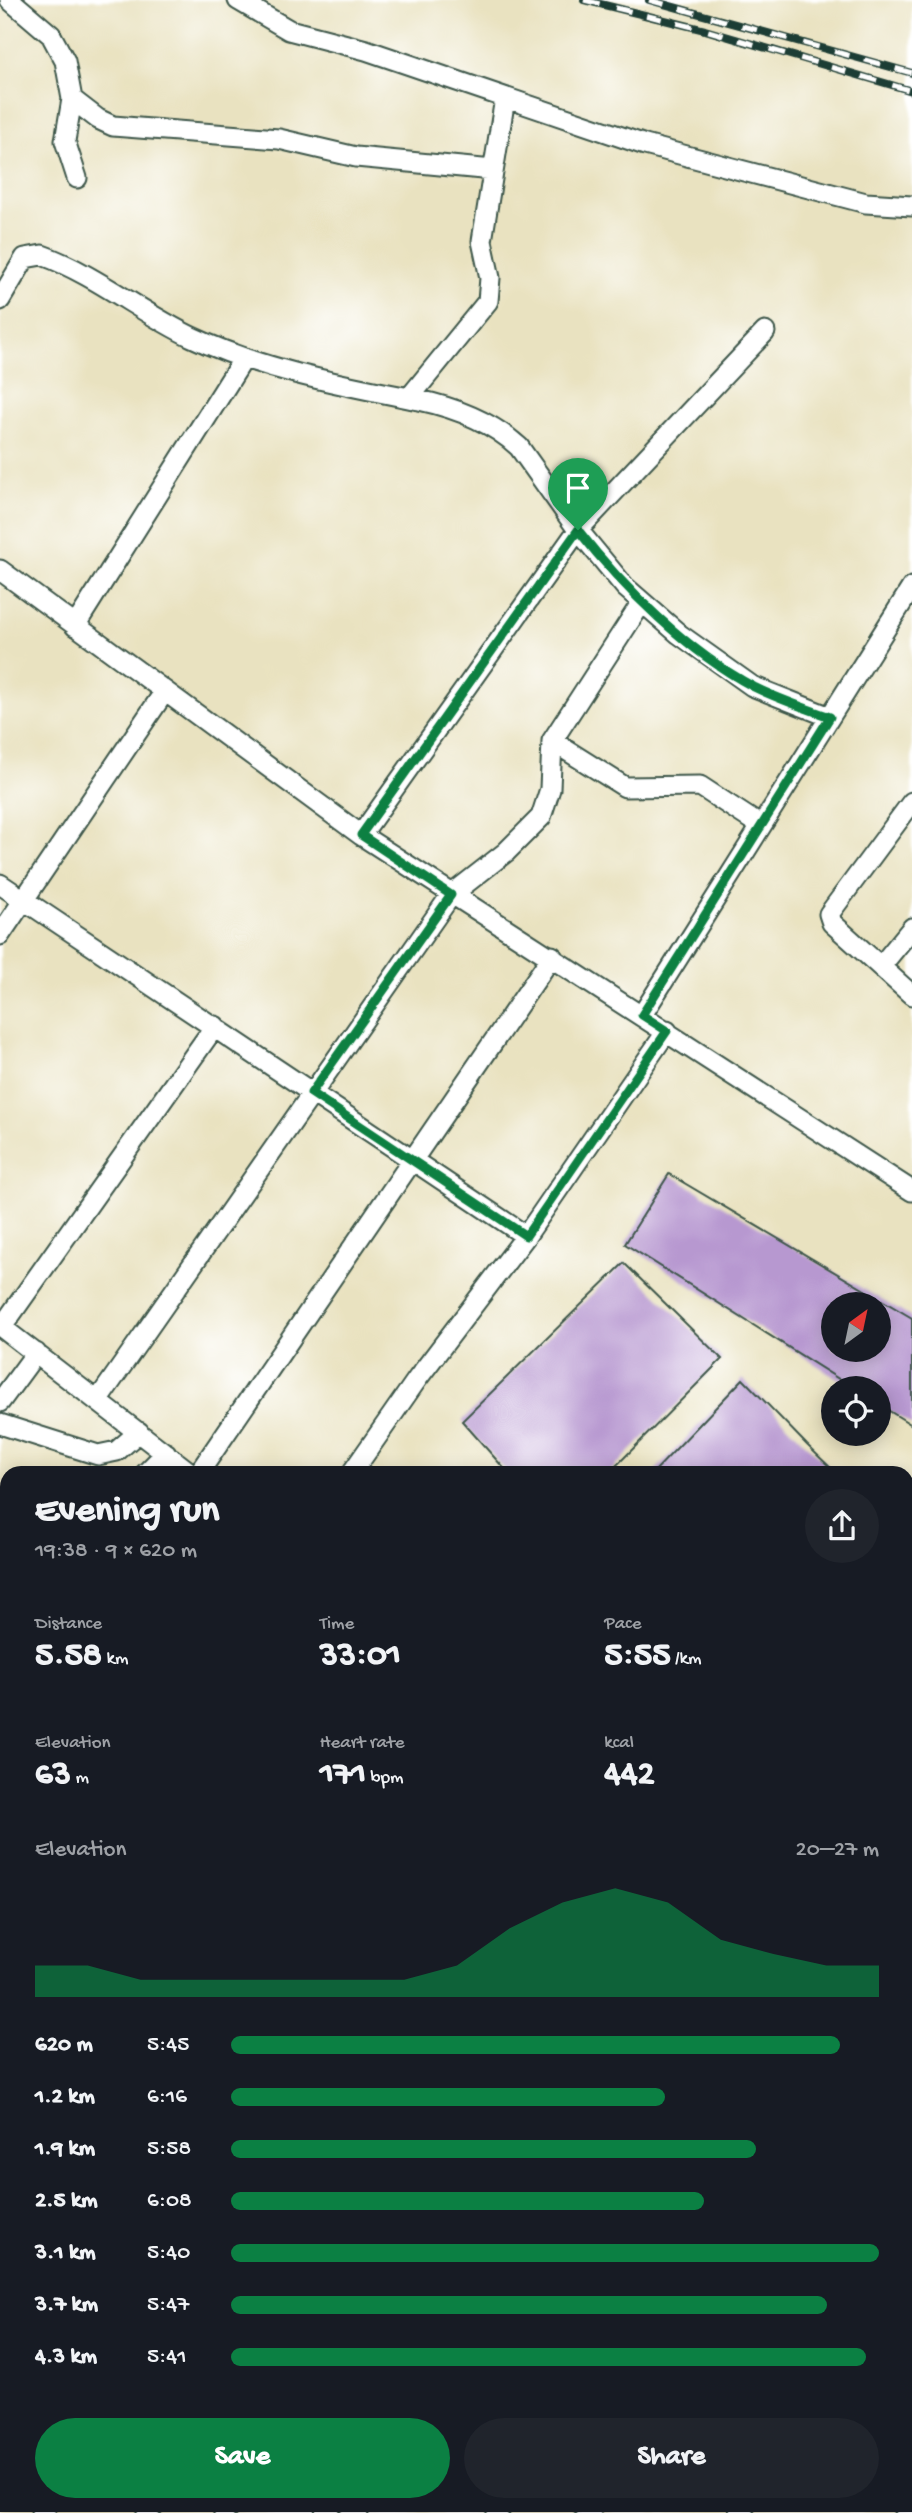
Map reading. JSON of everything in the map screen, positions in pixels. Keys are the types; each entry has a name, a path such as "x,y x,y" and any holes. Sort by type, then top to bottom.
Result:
{"street":[{"path":"10,0 51,35 65,61 72,99 65,141 78,178"},
{"path":"238,0 289,30 366,50 689,158 866,203 912,206"},
{"path":"409,398 488,301 490,278 482,241 505,98"},
{"path":"72,99 98,119 113,126 279,139 356,157 493,170"},
{"path":"0,300 25,258 42,255 177,330 244,358 458,411 505,434 519,447 608,569 642,602 679,634 752,686 830,717"},
{"path":"361,835 578,530 765,332"},
{"path":"75,626 244,358"},
{"path":"0,570 361,835 912,1191"},
{"path":"642,1015 912,587"},
{"path":"98,1400 451,895 506,852 541,817 550,789 552,741 642,602"},
{"path":"0,935 165,691"},
{"path":"552,741 625,787 701,786 761,826"},
{"path":"912,802 829,914 832,923 912,995"},
{"path":"0,884 526,1236"},
{"path":"881,966 912,928"},
{"path":"203,1466 551,956"},
{"path":"182,1466 1,1327 215,1026"},
{"path":"357,1466 418,1378 526,1236 667,1031"},
{"path":"0,1402 36,1353"},
{"path":"0,1424 98,1455 117,1451 139,1432"},
{"path":"153,1466 166,1453"}],"building":[{"path":"669,1174 868,1292 821,1292 821,1362 891,1362 891,1306 912,1318 912,1425 891,1412 891,1376 834,1376 625,1244"},
{"path":"624,1263 722,1359 616,1466 502,1466 462,1421"},
{"path":"743,1379 829,1466 660,1466"}],"railway":[{"path":"584,0 705,30 912,91"},
{"path":"649,0 912,73"}],"route":[{"path":"578,530 625,587 679,634 718,663 752,686 830,717 642,1015 667,1031 526,1236 311,1093 451,895 361,835 578,530"}]}
